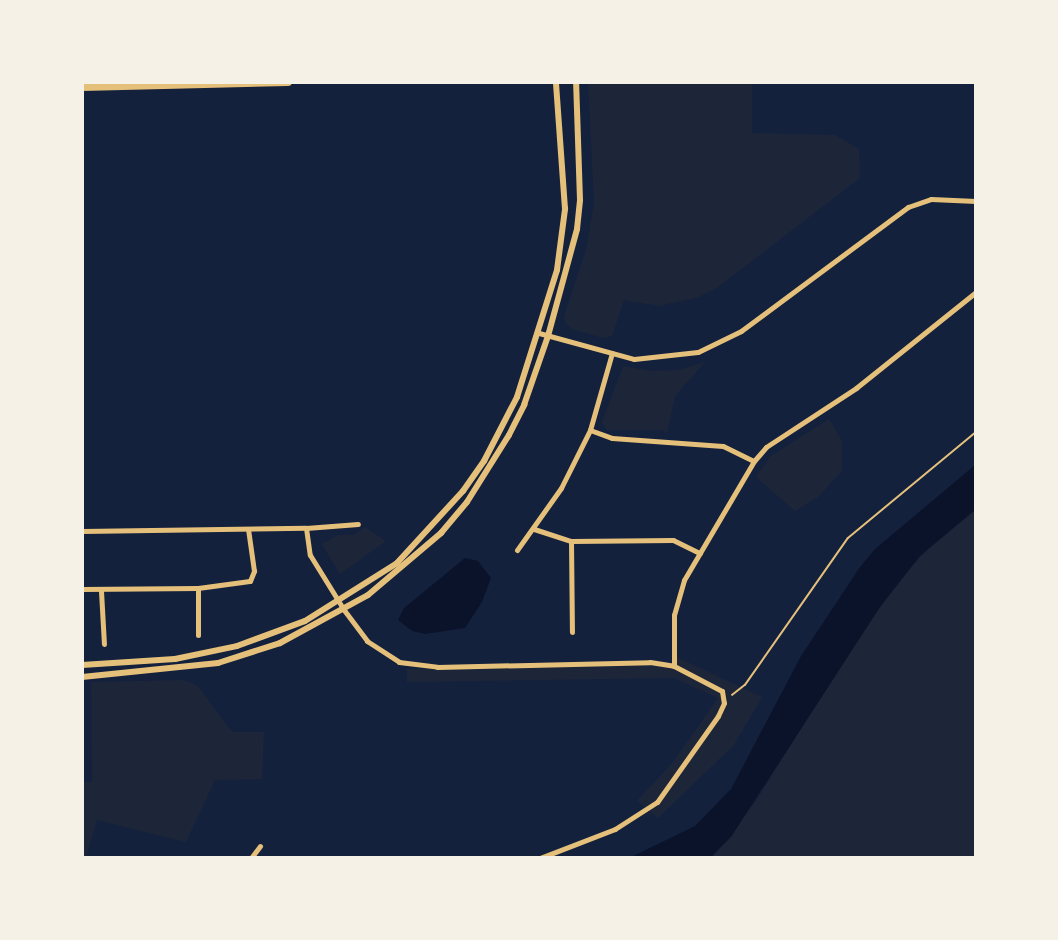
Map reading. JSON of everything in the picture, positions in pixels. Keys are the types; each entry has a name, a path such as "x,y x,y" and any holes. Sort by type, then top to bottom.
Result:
{"main road":[{"path":"82,87 288,82"}],"street":[{"path":"82,665 175,659 237,646 281,631 338,602 397,564 463,490 500,432 539,333 564,232 556,82"},
{"path":"82,677 180,670 262,650 344,610 413,560 467,502 524,405 548,336 577,229 580,200 576,82"},
{"path":"539,333 612,354 659,359 684,356 715,346 918,202 975,201"},
{"path":"674,666 676,601 700,553 754,461 766,447 856,388 975,292"},
{"path":"517,550 561,488 590,430 612,354"},
{"path":"590,430 612,438 723,446 754,461"},
{"path":"82,531 306,528 358,524"},
{"path":"306,528 310,555 344,610 377,650 411,665 650,662 674,666 718,687 725,698 702,740 657,802 615,829 540,858"},
{"path":"82,589 101,591 198,588 250,581 255,571 248,529"},
{"path":"534,529 571,541 673,540 700,553"},
{"path":"571,541 572,632"},
{"path":"198,588 198,635"},
{"path":"101,591 104,644"},
{"path":"251,858 260,846"}],"path":[{"path":"725,698 745,685 848,538 975,432"}],"shaded area":[{"path":"588,83 752,83 752,133 835,135 859,149 860,178 718,287 699,297 659,306 624,300 612,336 603,338 571,329 564,320 565,313 586,250 594,202"},
{"path":"705,362 675,396 667,433 663,430 607,430 602,422 623,366 652,371 678,370"},
{"path":"829,419 842,441 842,471 818,497 795,511 756,477 771,456"},
{"path":"975,465 975,510 920,556 880,607 731,837 711,857 631,857 695,826 731,789 801,656 860,567 875,549"},
{"path":"975,510 975,857 712,858 758,798 849,650 906,572 935,542"},
{"path":"365,527 386,541 340,574 322,544 338,535 354,535"},
{"path":"465,558 478,561 491,578 482,602 465,628 425,634 412,631 398,620 404,608"},
{"path":"674,656 762,697 734,745 658,818 637,801 674,761 718,698 674,678 407,682 407,669 674,664"},
{"path":"184,680 198,686 232,732 264,732 262,779 215,780 186,842 97,820 86,857 83,857 83,782 92,782 91,682"}]}
